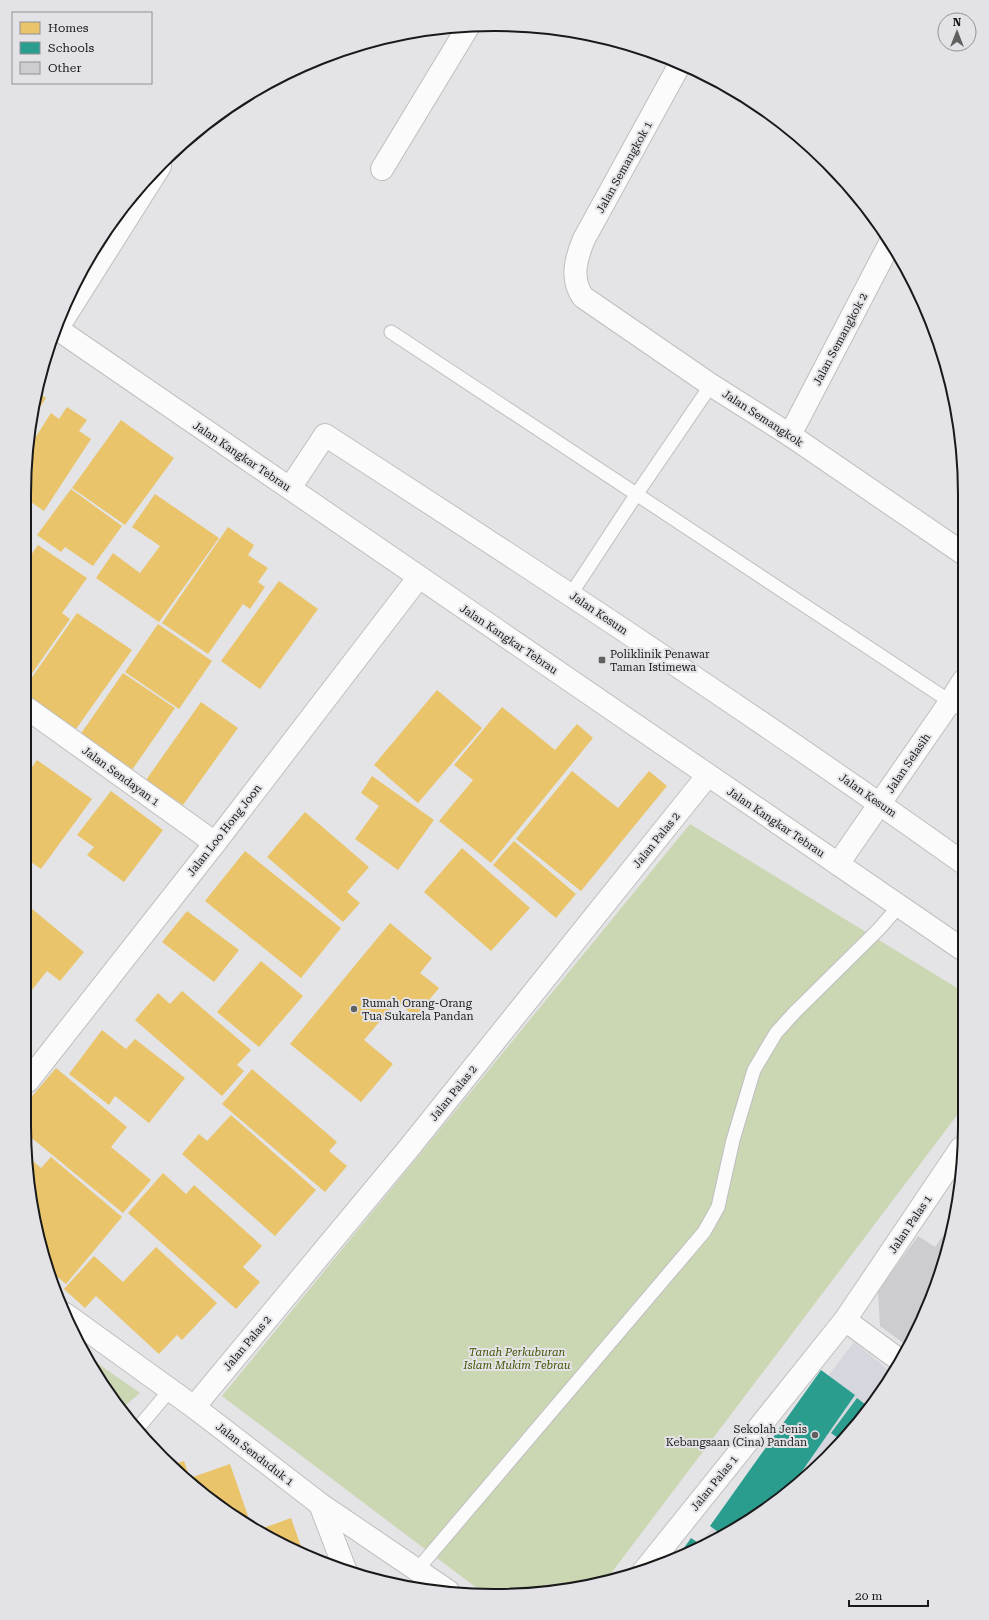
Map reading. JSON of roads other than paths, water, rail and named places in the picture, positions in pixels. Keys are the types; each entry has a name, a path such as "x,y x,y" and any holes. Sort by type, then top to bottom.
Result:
{"street":[{"path":"382,169 465,32"},
{"name":"Jalan Semangkok 1","path":"575,273 578,254 584,239 678,69"},
{"path":"74,300 143,193"},
{"name":"Jalan Semangkok 2","path":"790,435 887,249"},
{"name":"Jalan Semangkok","path":"575,273 578,291 583,297 711,385 790,435 958,550"},
{"name":"Jalan Kangkar Tebrau","path":"61,331 958,946"},
{"name":"Jalan Kesum","path":"290,488 325,435 572,594 881,804 958,859"},
{"name":"Jalan Loo Hong Joon","path":"31,1077 215,843 419,577"},
{"name":"Jalan Selasih","path":"838,864 881,804 957,706"},
{"name":"Jalan Sendayan 1","path":"31,711 215,843"},
{"name":"Jalan Palas 2","path":"194,1407 409,1148 708,775"},
{"name":"Jalan Palas 1","path":"652,1561 845,1320 957,1154"},
{"path":"845,1320 896,1357"},
{"name":"Jalan Senduduk 1","path":"74,1321 194,1407 320,1504 440,1586"},
{"path":"320,1504 342,1563"}],"lane":[{"path":"391,332 957,706"},
{"path":"572,594 636,494 711,385"},
{"path":"417,1570 704,1232 718,1207 733,1140 754,1070 776,1033 899,906"},
{"path":"141,1425 170,1390"}],"place":[{"name":"Poliklinik Penawar Taman Istimewa","path":"602,660"},
{"name":"Rumah Orang-Orang Tua Sukarela Pandan","path":"354,1009"},
{"name":"Sekolah Jenis Kebangsaan (Cina) Pandan","path":"815,1435"}],"park label":[{"name":"Tanah Perkuburan Islam Mukim Tebrau","path":"517,1358"}]}
